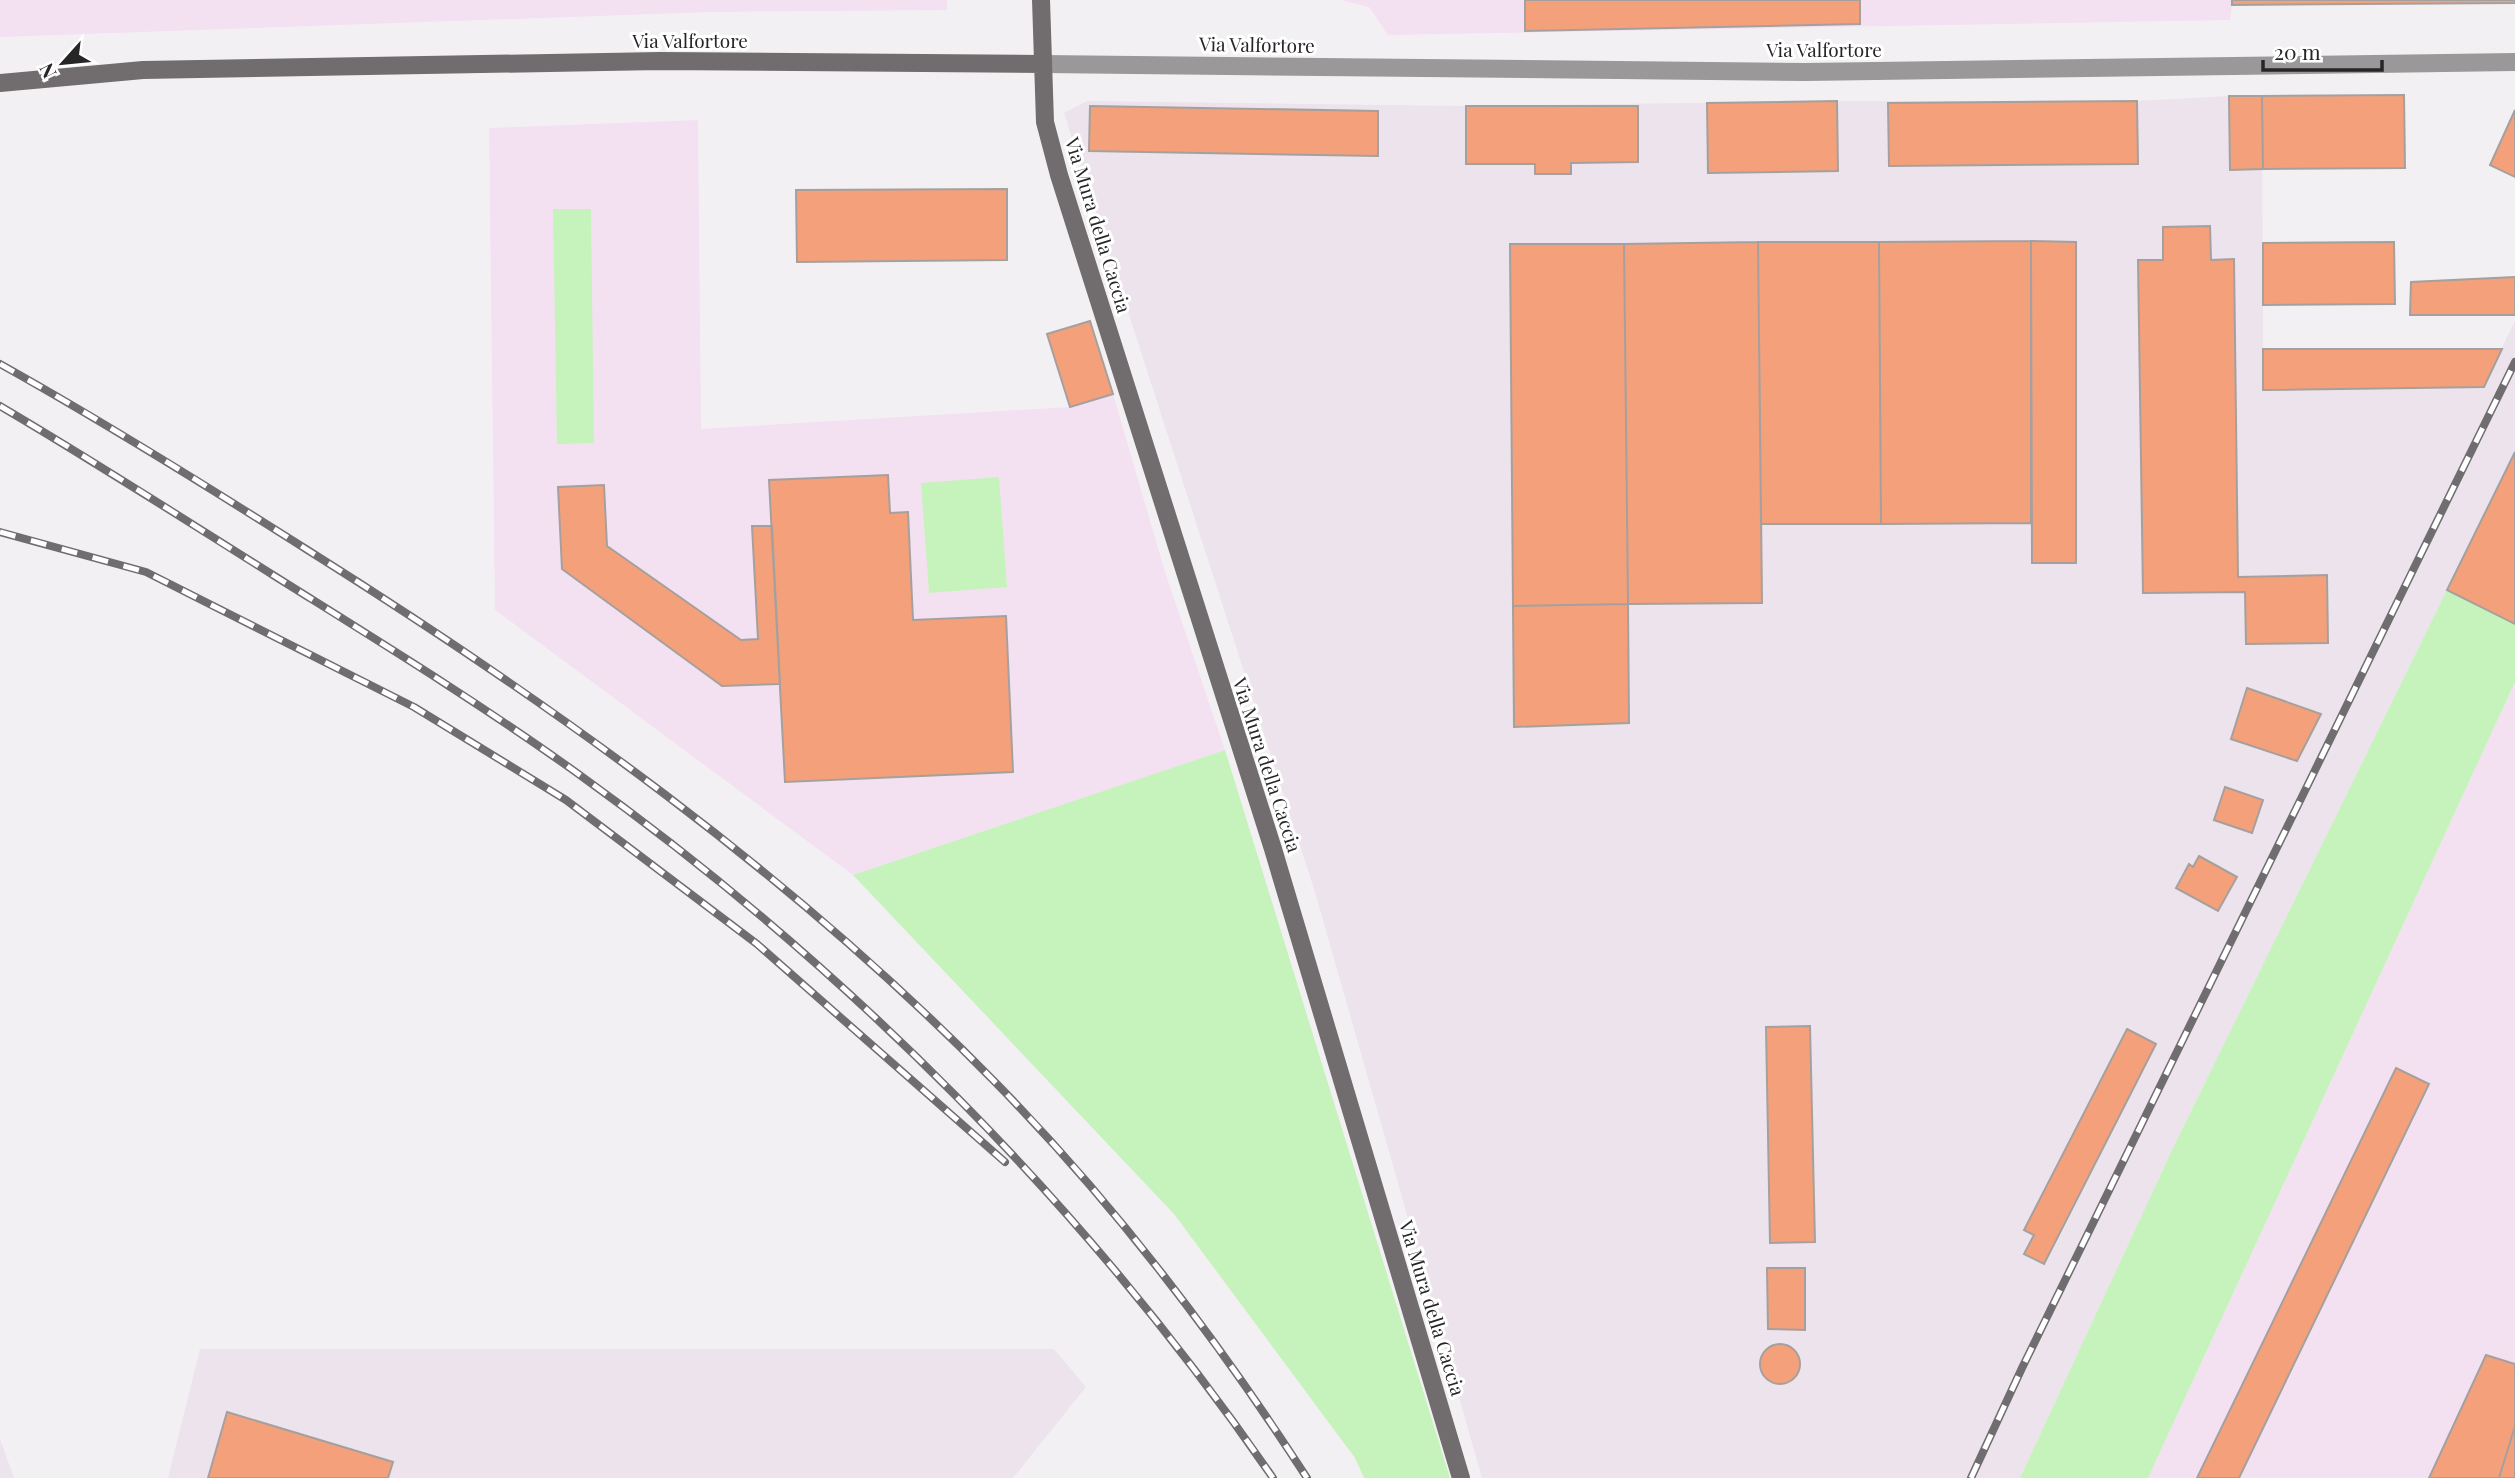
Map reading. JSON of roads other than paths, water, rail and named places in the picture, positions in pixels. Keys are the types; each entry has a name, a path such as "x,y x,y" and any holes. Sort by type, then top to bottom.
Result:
{"main road":[{"name":"Via Mura della Caccia","path":"1041,0 1045,122 1059,175 1167,524 1273,849 1461,1478"},
{"name":"Via Valfortore","path":"0,83 157,69 660,61 1043,64"}],"street":[{"name":"Via Valfortore","path":"1043,64 1805,72 2515,62"}],"railway":[{"path":"1971,1478 2022,1368 2515,362"},
{"path":"0,364 230,501 488,668 665,795 835,932 916,1005 994,1081 1080,1174 1199,1322 1307,1478"},
{"path":"0,406 502,721 676,847 773,926 866,1009 955,1096 1041,1186 1123,1280 1200,1377 1273,1478"},
{"path":"0,532 146,572 414,707 566,800 757,944 1005,1162"}]}
